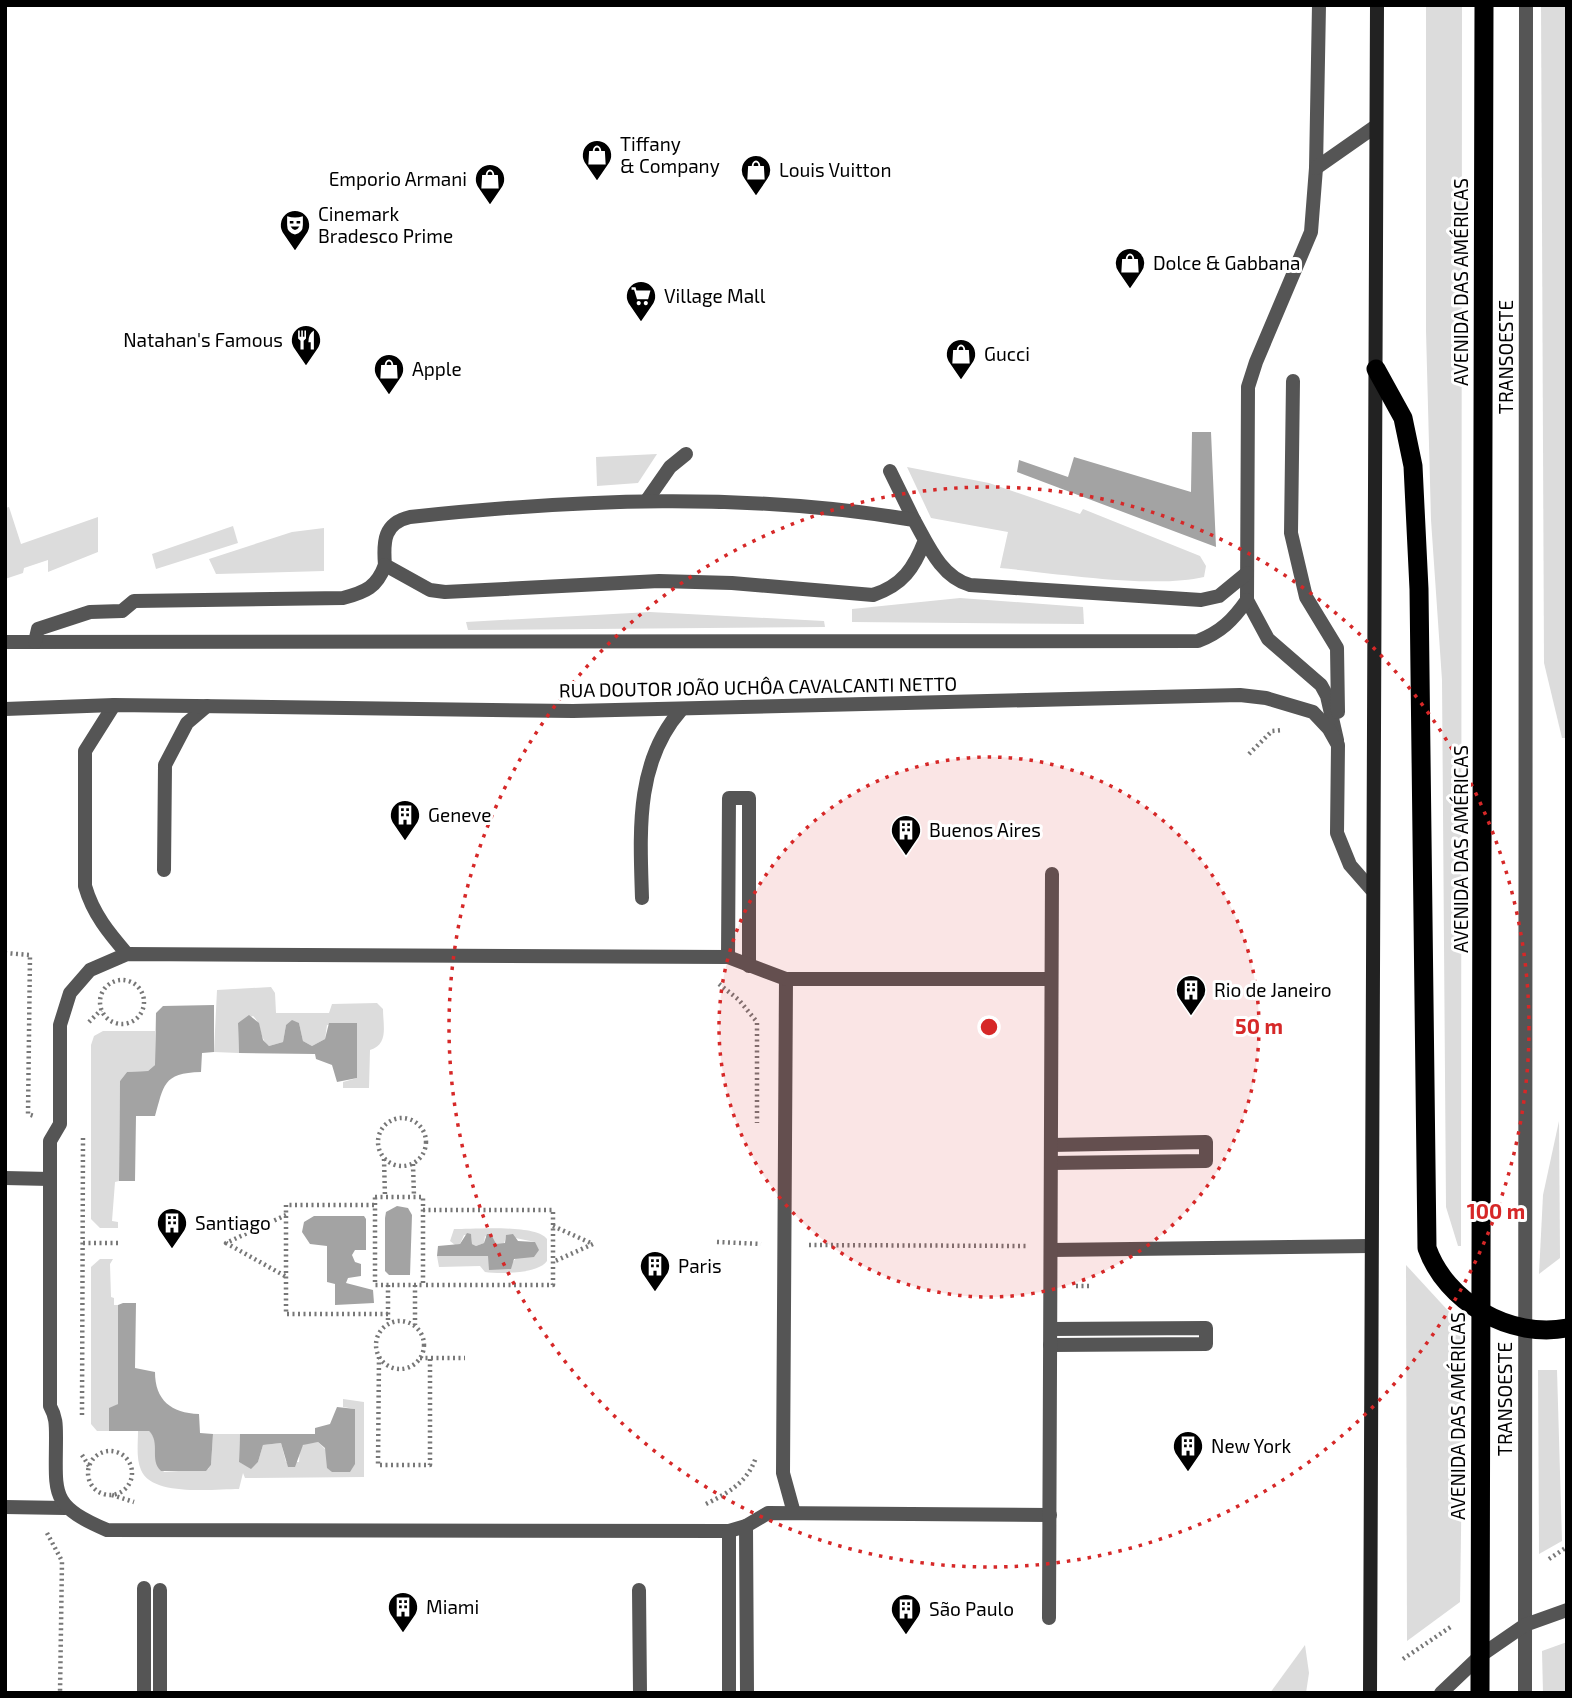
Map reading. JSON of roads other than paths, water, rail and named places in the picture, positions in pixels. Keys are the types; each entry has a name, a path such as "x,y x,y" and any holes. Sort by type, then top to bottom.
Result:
{"highway":[{"name":"AVENIDA DAS AMÉRICAS","path":"1480,1693 1484,5"},
{"path":"1376,369 1403,418 1413,466 1420,602 1427,1248 1445,1282 1482,1310 1524,1329 1567,1328"}],"main road":[{"path":"1370,1693 1371,889 1377,5"}],"street":[{"path":"1319,5 1316,168 1311,232 1248,387 1247,600 1268,639 1321,685 1327,696 1338,745"},
{"name":"TRANSOESTE","path":"1525,1693 1525,1105 1532,1062 1535,784 1525,709 1526,5"},
{"path":"1316,168 1376,126"},
{"path":"1293,381 1291,533 1306,597 1337,648 1337,833 1350,865 1371,889"},
{"path":"647,500 670,467 686,454"},
{"path":"890,471 925,540 945,571 955,581 970,585 1201,600 1219,596 1247,573"},
{"path":"35,642 38,629 90,612 122,611 134,601 343,598 367,592 380,581 385,565 385,534 397,520 498,508 647,500 805,507 914,520"},
{"path":"385,565 430,590 445,592 659,581 732,583 873,595 893,588 906,577 917,561 925,540"},
{"path":"5,642 1198,641 1217,633 1233,621 1247,600"},
{"name":"RUA DOUTOR JOÃO UCHÔA CAVALCANTI NETTO","path":"5,709 114,705 681,710 1240,695 1266,698 1313,712 1329,729 1338,745"},
{"path":"114,705 85,751 85,886 100,922 127,954"},
{"path":"164,870 164,765 187,723 207,706"},
{"path":"642,898 640,824 644,793 652,756 665,728 681,710"},
{"path":"728,957 729,798 749,798 749,966"},
{"path":"1049,1618 1052,874"},
{"path":"65,1508 56,1489 56,1417 50,1406 50,1141 60,1124 60,1025 70,993 90,970 127,954 728,957 786,979 1051,979"},
{"path":"786,979 783,1473 794,1513"},
{"path":"1051,1145 1206,1142 1206,1161 1051,1163"},
{"path":"5,1178 50,1179"},
{"path":"1051,1250 1370,1246"},
{"path":"1051,1329 1206,1328 1206,1345 1051,1345"},
{"path":"5,1507 65,1508 107,1530 729,1531 746,1526 768,1513 1050,1515"},
{"path":"746,1526 747,1693"},
{"path":"729,1531 729,1693"},
{"path":"144,1588 144,1693"},
{"path":"160,1590 160,1693"},
{"path":"639,1590 639,1693"},
{"path":"1441,1693 1480,1656 1525,1625 1567,1610"}],"place":[{"name":"Tiffany & Company","path":"597,182"},
{"name":"Louis Vuitton","path":"756,197"},
{"name":"Emporio Armani","path":"490,206"},
{"name":"Cinemark Bradesco Prime","path":"295,252"},
{"name":"Dolce & Gabbana","path":"1130,290"},
{"name":"Village Mall","path":"641,323"},
{"name":"Natahan's Famous","path":"306,367"},
{"name":"Gucci","path":"961,381"},
{"name":"Apple","path":"389,396"},
{"name":"Geneve","path":"405,842"},
{"name":"Buenos Aires","path":"906,857"},
{"name":"Rio de Janeiro","path":"1191,1017"},
{"name":"Santiago","path":"172,1250"},
{"name":"Paris","path":"655,1293"},
{"name":"New York","path":"1188,1473"},
{"name":"Miami","path":"403,1634"},
{"name":"São Paulo","path":"906,1636"}]}
